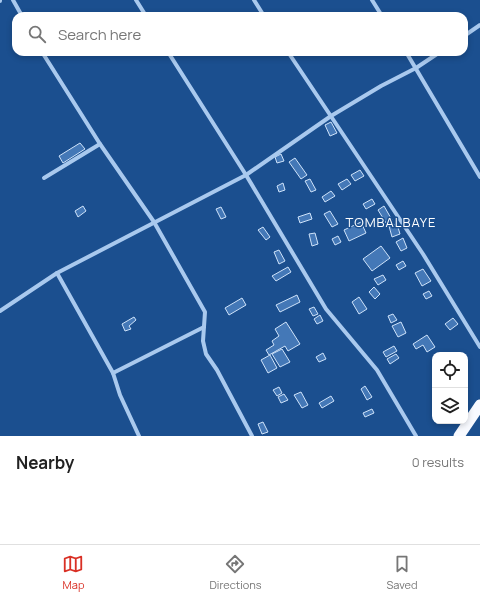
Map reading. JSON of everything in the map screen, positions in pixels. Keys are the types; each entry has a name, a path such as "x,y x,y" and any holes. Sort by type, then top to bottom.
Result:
{"highway":[{"path":"458,436 480,405"}],"street":[{"path":"13,0 20,12"},
{"path":"136,0 144,12"},
{"path":"254,0 262,12"},
{"path":"372,0 380,12"},
{"path":"468,33 480,25"},
{"path":"45,56 100,144 154,222 205,312 203,341 206,354 217,370 252,436"},
{"path":"171,56 246,175 326,310 377,370 416,436"},
{"path":"291,56 423,254 480,347"},
{"path":"408,56 480,177"},
{"path":"0,311 57,273 246,175 331,116 381,86 416,68 434,56"},
{"path":"44,178 100,144"},
{"path":"57,273 113,373 120,395 139,436"},
{"path":"113,373 204,328"}],"building":[{"path":"331,122 337,133 330,136 325,125"},
{"path":"80,143 85,149 63,163 59,156"},
{"path":"281,154 284,161 277,163 275,157"},
{"path":"295,158 307,175 301,179 289,162"},
{"path":"360,170 364,176 355,181 351,175"},
{"path":"310,179 316,190 311,192 305,181"},
{"path":"347,179 351,184 342,190 338,184"},
{"path":"283,183 285,190 279,192 277,186"},
{"path":"331,191 335,196 325,202 322,197"},
{"path":"372,199 375,204 366,209 363,204"},
{"path":"83,206 86,211 78,217 75,211"},
{"path":"384,206 392,220 386,223 378,210"},
{"path":"221,207 226,217 221,219 216,209"},
{"path":"330,211 338,224 332,227 324,214"},
{"path":"310,213 312,219 300,223 298,217"},
{"path":"361,222 366,233 349,241 344,230"},
{"path":"397,224 400,234 392,237 389,226"},
{"path":"263,227 270,237 266,240 258,230"},
{"path":"315,233 318,244 312,246 309,234"},
{"path":"338,236 341,242 335,245 332,239"},
{"path":"403,238 407,248 401,251 396,242"},
{"path":"381,246 390,258 372,271 363,259"},
{"path":"279,250 285,261 279,264 274,252"},
{"path":"403,261 406,266 399,270 396,265"},
{"path":"288,267 291,272 276,281 272,276"},
{"path":"423,269 431,281 422,286 415,273"},
{"path":"383,275 386,280 378,285 374,279"},
{"path":"374,287 380,294 375,299 369,292"},
{"path":"429,291 432,296 426,299 423,294"},
{"path":"297,295 300,302 280,312 276,305"},
{"path":"359,297 367,309 359,314 352,302"},
{"path":"242,298 246,305 229,315 225,308"},
{"path":"314,307 318,314 313,316 309,309"},
{"path":"393,314 397,320 391,323 388,316"},
{"path":"320,315 323,321 317,324 314,319"},
{"path":"134,317 136,320 129,326 131,329 125,331 122,324"},
{"path":"453,318 458,324 450,330 445,324"},
{"path":"286,322 300,344 288,351 285,346 269,355 266,350 274,345 272,341 279,336 275,329"},
{"path":"401,322 406,333 398,337 392,326"},
{"path":"427,335 435,347 427,352 423,345 416,349 413,344"},
{"path":"394,346 397,351 386,357 383,352"},
{"path":"282,349 290,362 280,367 272,354"},
{"path":"323,353 326,359 319,362 316,357"},
{"path":"396,354 399,358 390,364 387,359"},
{"path":"270,355 277,368 268,373 261,360"},
{"path":"365,386 372,397 367,400 361,389"},
{"path":"279,387 282,393 277,396 273,390"},
{"path":"301,392 308,405 302,408 294,395"},
{"path":"284,394 288,400 281,403 278,397"},
{"path":"331,396 334,401 322,408 319,403"},
{"path":"372,409 374,413 365,417 363,413"},
{"path":"263,422 268,432 262,434 258,424"}],"district":[{"name":"TOMBALBAYE","path":"391,222"}]}
